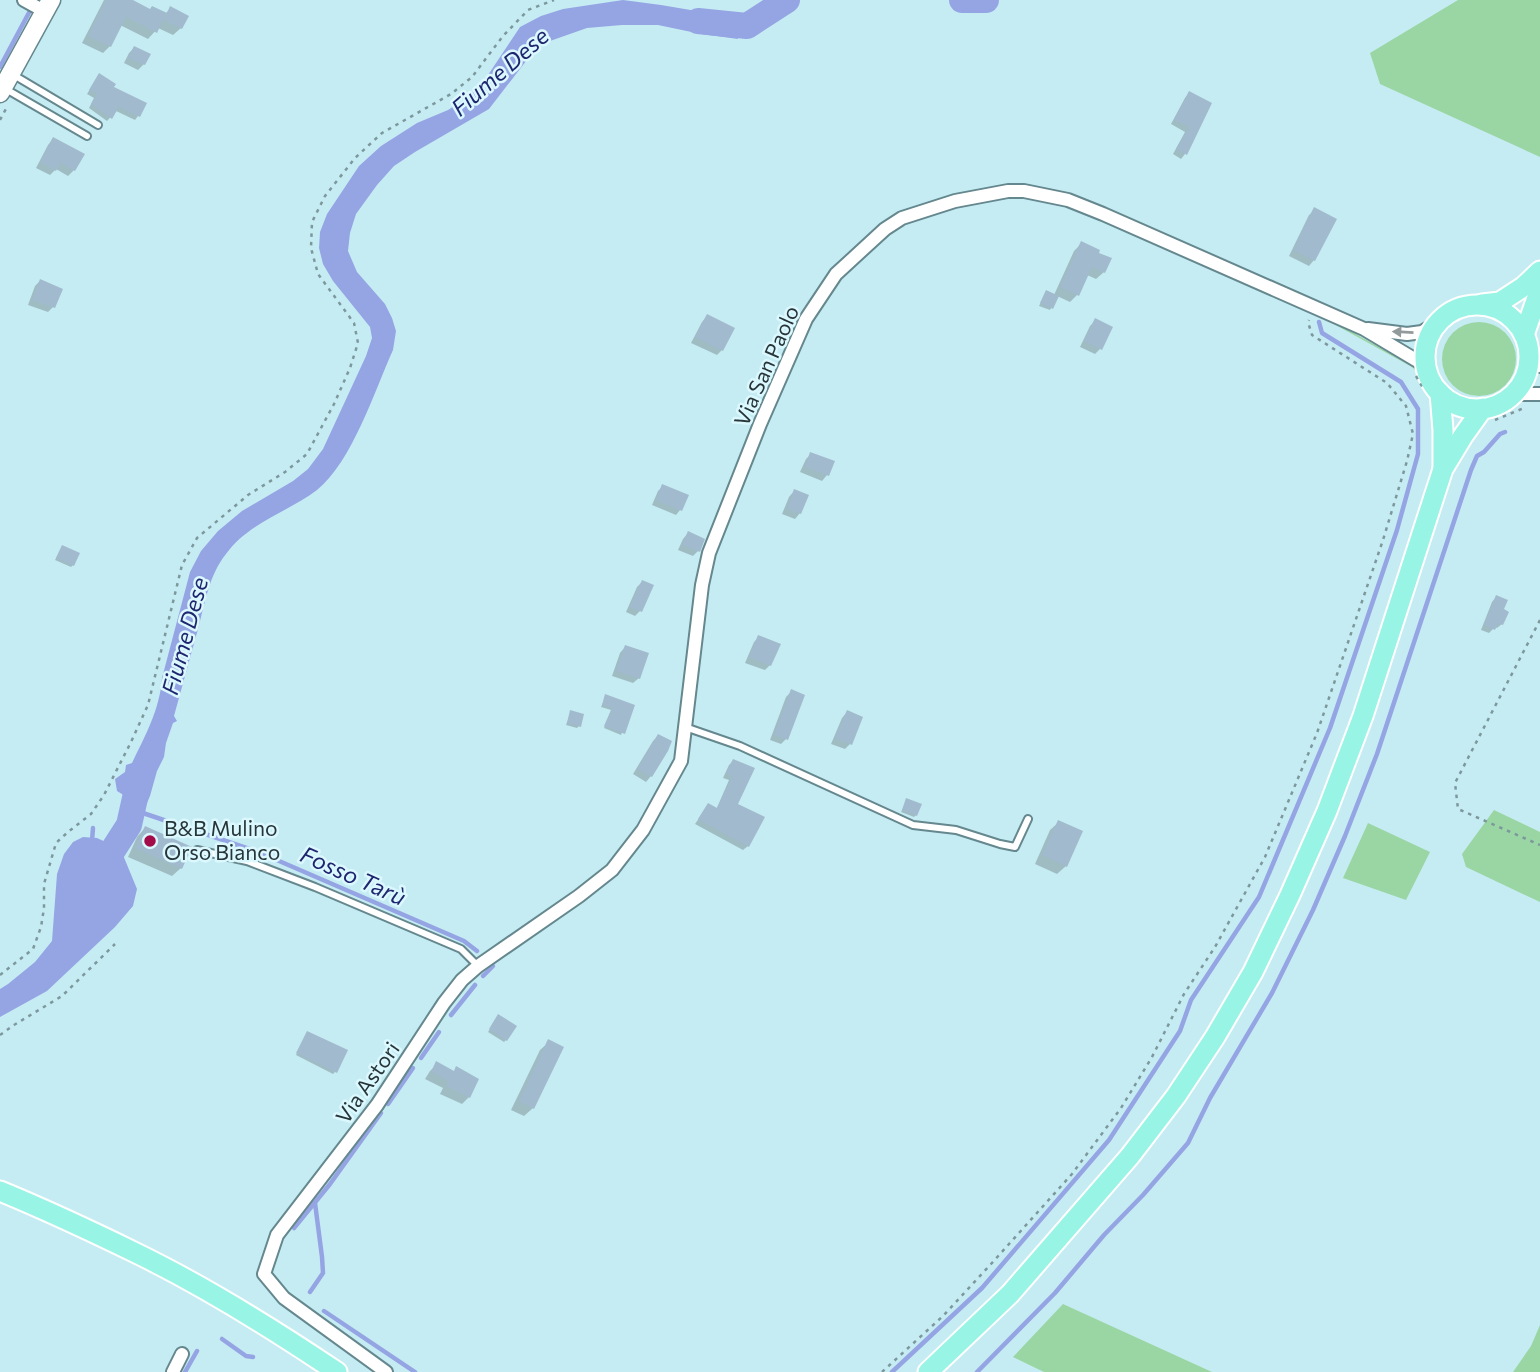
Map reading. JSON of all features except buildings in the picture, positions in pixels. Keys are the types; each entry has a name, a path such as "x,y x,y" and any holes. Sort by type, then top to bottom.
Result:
{"main road":[{"path":"1443,469 1443,430 1429,376 1419,368 1430,335 1439,321 1449,313 1461,307 1500,302 1523,287 1540,271"},
{"path":"1524,335 1540,289"},
{"path":"928,1372 1010,1294 1130,1156 1176,1096 1253,972 1327,811 1363,716 1443,469 1463,436 1500,403 1520,400 1522,382 1527,369 1534,361 1516,322 1504,312 1490,306 1475,305"},
{"path":"1432,391 1488,415"},
{"path":"0,1191 182,1277 282,1335 337,1372"}],"street":[{"path":"4,85 48,6 24,0"},
{"name":"Via San Paolo","path":"643,830 681,761 702,585 709,553 760,424 806,319 836,274 885,229 902,218 954,201 1008,191 1024,191 1068,200 1364,329 1419,368"},
{"name":"Via San Paolo","path":"1364,329 1407,334 1422,332 1439,321"},
{"path":"1520,400 1540,394"},
{"name":"Via Astori","path":"386,1372 285,1298 264,1274 277,1234 377,1105 444,1003 463,980 478,966 612,870 643,830"},
{"path":"173,1372 182,1354"}],"lane":[{"path":"4,85 98,125"},
{"path":"4,85 87,135"},
{"path":"685,727 740,746 913,825 956,830 1015,847 1028,819"},
{"path":"197,850 247,861 315,887 461,949 478,966"}],"path":[{"path":"0,975 33,949 41,927 44,884 56,843 92,814 148,705 182,565 197,538 248,495 285,472 307,454 350,368 358,343 354,323 318,274 311,248 312,222 325,196 355,158 382,133 451,94 472,77 503,36 528,10 554,0"},
{"path":"882,1372 943,1317 983,1273 1072,1174 1121,1108 1265,857 1317,733 1383,540 1413,434 1406,405 1387,383 1312,335 1308,322 1316,308"},
{"path":"1419,368 1432,391"},
{"path":"1488,415 1520,400"},
{"path":"1540,620 1455,783 1458,809 1540,845"},
{"path":"0,1035 62,996 115,943"}],"green space":[{"path":"1458,0 1540,0 1540,157 1380,84 1370,53"},
{"path":"1332,321 1415,367 1427,384 1433,404 1419,374 1412,367"},
{"path":"1472,322 1486,322 1500,328 1510,338 1516,359 1514,373 1500,390 1486,396 1472,396 1458,390 1448,380 1442,366 1442,352 1448,338 1458,328"},
{"path":"1494,810 1540,832 1540,902 1466,867 1462,854"},
{"path":"1368,823 1430,852 1406,900 1343,878"},
{"path":"1063,1304 1212,1372 1044,1372 1013,1357"},
{"path":"1540,1325 1540,1372 1513,1372 1531,1346"}],"water":[{"path":"623,0 732,17 738,39 658,25 622,25 587,28 550,41 533,52 489,109 394,166 377,185 356,214 348,251 357,272 385,304 392,318 396,331 393,350 352,444 330,478 306,498 245,534 220,562 205,599 174,716 177,721 173,723 150,796 140,819 129,814 125,810 125,796 117,791 115,779 125,772 126,765 132,763 155,711 190,572 201,551 218,531 242,511 308,469 323,449 372,338 370,327 333,281 323,264 319,248 320,232 327,214 359,166 381,146 417,123 448,110 468,97 488,75 520,27 563,9"},
{"path":"83,837 97,838 123,855 137,889 133,906 115,927 47,991 0,1017 0,989 35,962 52,941 57,874 64,854 73,842"}],"waterway":[{"name":"Fiume Dese","path":"698,21 747,26 787,0"},
{"name":"Fiume Dese","path":"962,0 986,0"},
{"path":"0,67 32,7"},
{"path":"892,1372 982,1288 1109,1140 1180,1031 1191,1000 1259,897 1330,728 1397,530 1418,454 1418,409 1401,382 1322,333 1319,322"},
{"path":"977,1372 1055,1293 1188,1143 1210,1098 1272,993 1313,910 1377,754 1471,470 1477,456 1505,432"},
{"name":"Fiume Dese","path":"95,878 129,825 139,780"},
{"name":"Fosso Tarù","path":"137,811 256,851 464,941 477,951"},
{"path":"92,841 93,828"},
{"name":"Fosso Tarù","path":"483,976 493,966 490,963"},
{"name":"Fosso Tarù","path":"451,1015 475,985"},
{"name":"Fosso Tarù","path":"421,1058 439,1032"},
{"name":"Fosso Tarù","path":"388,1104 413,1068"},
{"name":"Fosso Tarù","path":"294,1228 330,1184 381,1113"},
{"path":"310,1292 323,1273 315,1203"},
{"path":"324,1311 415,1372"},
{"path":"222,1339 246,1356 253,1357"},
{"name":"Fosso Tarù","path":"185,1372 197,1351"}],"place":[{"name":"B&B Mulino Orso Bianco","path":"150,841"}]}
